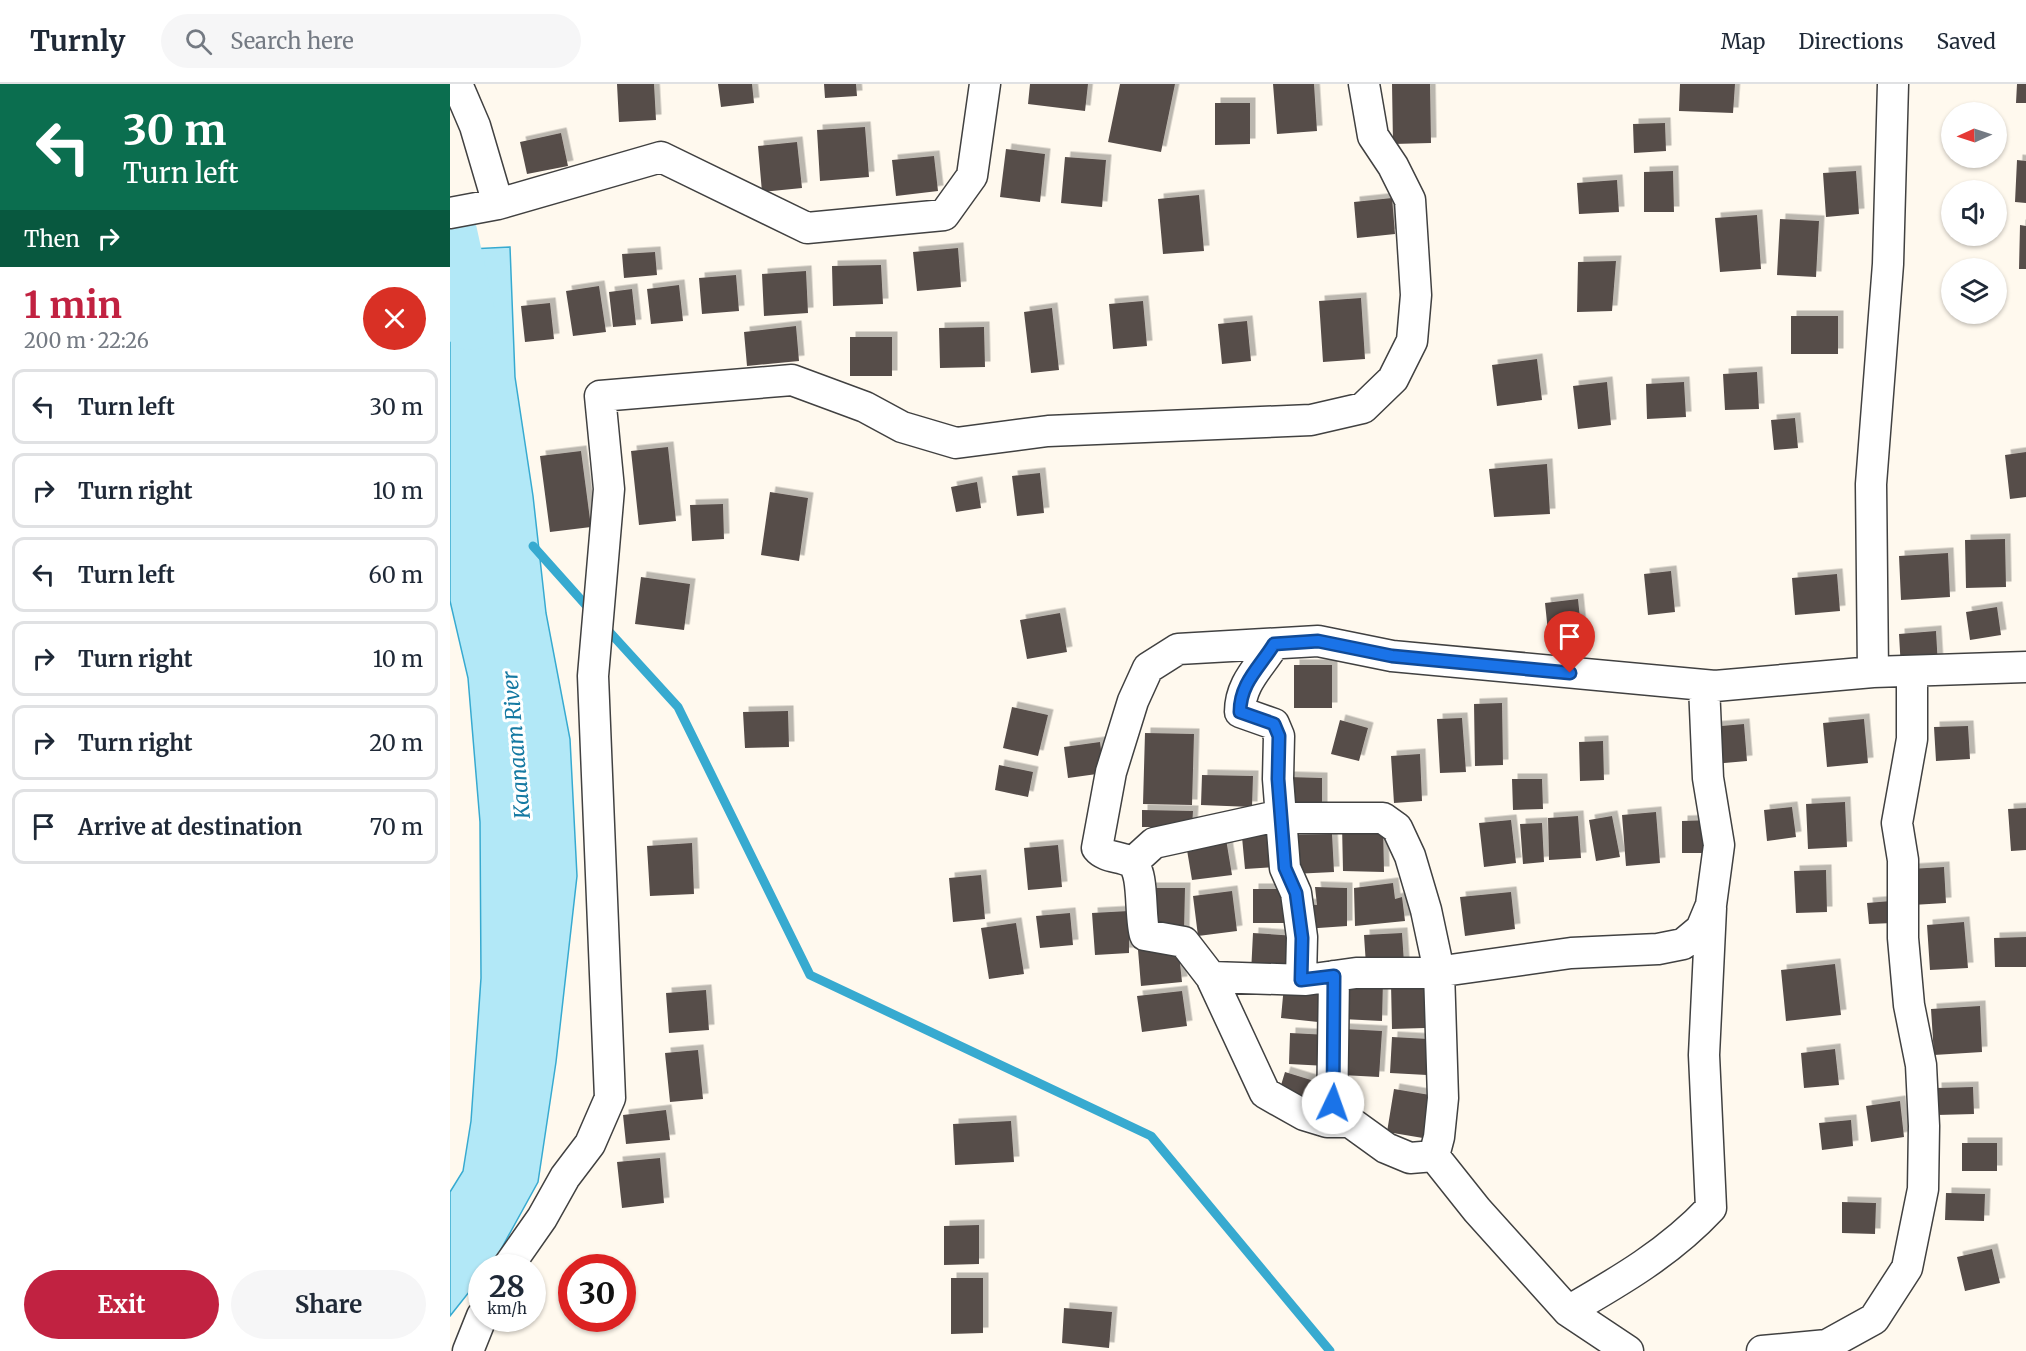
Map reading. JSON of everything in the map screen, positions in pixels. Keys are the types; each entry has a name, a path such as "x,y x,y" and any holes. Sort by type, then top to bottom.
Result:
{"street":[{"path":"457,84 475,126 498,204"},
{"path":"450,213 498,204 661,157 807,228 944,215 972,176 985,84"},
{"path":"517,1254 542,1218 565,1177 590,1144 610,1098 593,676 609,489 600,396 792,380 865,407 902,427 956,443 1048,431 1311,420 1362,408 1393,379 1412,341 1416,295 1410,200 1393,166 1373,136 1364,84"},
{"path":"1873,672 1871,484 1888,264 1893,84"},
{"path":"1434,1156 1410,1158 1386,1148 1350,1122 1332,1122 1304,1115 1265,1093 1211,977 1184,942 1145,934 1140,909 1139,872 1132,863 1101,854 1097,848 1111,772 1133,701 1148,668 1178,649 1318,641 1392,656 1704,685 1873,672 2026,667"},
{"path":"1274,644 1246,681 1240,698 1240,712 1274,724 1279,736 1280,818 1285,868 1296,893 1302,938 1301,980"},
{"path":"1762,1351 1827,1345 1874,1319 1907,1268 1923,1189 1924,1147 1921,1065 1909,1005 1903,938 1903,860 1897,824 1912,739 1912,671"},
{"path":"1568,1311 1632,1275 1686,1235 1711,1208 1704,1055 1711,905 1719,845 1708,778 1704,685"},
{"path":"1132,863 1154,843 1268,818 1383,818 1397,828 1410,856 1426,910 1438,971 1443,1098 1439,1137 1434,1156"},
{"path":"1211,977 1301,980 1334,976 1438,971 1571,953 1658,949 1683,944 1701,929 1711,905"},
{"path":"1332,1122 1334,976"},
{"path":"1434,1156 1477,1210 1568,1311 1628,1351"},
{"path":"468,1351 476,1332"}],"water":[{"path":"510,247 515,377 533,496 546,613 570,739 577,876 556,1062 538,1182 498,1254 468,1254 468,1293 450,1316 450,1192 463,1171 471,1121 481,978 480,822 468,678 450,601 450,250"}],"building":[{"path":"617,84 654,84 656,120 619,122"},
{"path":"718,84 752,84 754,103 721,107"},
{"path":"824,84 856,84 857,96 825,98"},
{"path":"1030,84 1088,84 1085,111 1028,104"},
{"path":"1120,84 1175,84 1161,152 1108,142"},
{"path":"1273,84 1314,84 1317,131 1277,134"},
{"path":"1392,84 1430,84 1431,143 1393,144"},
{"path":"1680,84 1735,84 1733,113 1679,111"},
{"path":"2017,84 2026,84 2026,103 2016,103"},
{"path":"1215,103 1250,103 1250,144 1215,145"},
{"path":"1665,123 1666,151 1634,153 1633,124"},
{"path":"865,127 869,177 820,181 817,130"},
{"path":"561,133 568,166 527,174 520,142"},
{"path":"797,142 802,188 762,192 758,146"},
{"path":"1006,149 1045,154 1040,202 1000,197"},
{"path":"934,156 938,191 896,196 892,160"},
{"path":"1065,157 1106,160 1102,207 1061,203"},
{"path":"2017,160 2026,161 2026,203 2015,202"},
{"path":"1673,171 1674,212 1644,212 1644,172"},
{"path":"1856,171 1859,214 1826,217 1823,173"},
{"path":"1617,180 1619,212 1579,214 1577,183"},
{"path":"1199,195 1204,251 1163,254 1158,199"},
{"path":"1392,198 1395,234 1357,238 1354,202"},
{"path":"1757,215 1761,269 1720,272 1715,218"},
{"path":"1780,219 1819,221 1816,277 1777,275"},
{"path":"2020,225 2026,226 2026,269 2019,269"},
{"path":"958,248 961,287 917,291 913,252"},
{"path":"655,252 657,275 624,278 622,254"},
{"path":"1616,261 1612,311 1577,312 1578,262"},
{"path":"881,265 883,304 833,306 832,266"},
{"path":"806,271 808,313 764,316 762,274"},
{"path":"736,275 739,311 702,314 699,278"},
{"path":"679,285 683,321 651,324 647,289"},
{"path":"599,286 606,332 573,336 566,291"},
{"path":"632,289 636,325 613,327 609,292"},
{"path":"1361,298 1365,359 1323,362 1319,301"},
{"path":"1143,301 1147,346 1113,349 1109,304"},
{"path":"550,303 554,339 525,342 521,306"},
{"path":"1052,308 1059,370 1031,373 1024,312"},
{"path":"1791,316 1838,316 1838,354 1791,354"},
{"path":"1247,321 1251,361 1222,364 1218,324"},
{"path":"796,326 799,361 747,366 744,332"},
{"path":"984,327 985,367 940,368 939,328"},
{"path":"850,337 892,337 892,376 850,376"},
{"path":"1537,359 1542,400 1497,406 1492,365"},
{"path":"1757,372 1759,409 1725,410 1723,374"},
{"path":"1607,382 1611,425 1578,429 1573,386"},
{"path":"1684,382 1686,417 1647,419 1646,384"},
{"path":"1795,418 1798,448 1774,450 1771,420"},
{"path":"668,447 676,521 639,525 631,451"},
{"path":"581,451 591,527 550,532 540,456"},
{"path":"2026,452 2026,497 2010,499 2005,455"},
{"path":"1547,464 1550,514 1494,517 1489,469"},
{"path":"1040,473 1044,513 1017,516 1012,476"},
{"path":"977,482 981,508 956,512 951,487"},
{"path":"770,492 808,498 799,561 761,555"},
{"path":"723,504 724,539 692,541 690,505"},
{"path":"2005,539 2006,587 1966,588 1965,540"},
{"path":"1948,553 1950,597 1901,600 1899,556"},
{"path":"1671,571 1675,612 1648,615 1644,574"},
{"path":"1837,574 1840,611 1795,615 1792,578"},
{"path":"641,577 690,584 684,630 635,624"},
{"path":"1578,599 1583,648 1550,651 1545,603"},
{"path":"1997,607 2001,635 1970,640 1966,612"},
{"path":"1060,613 1067,652 1027,659 1020,620"},
{"path":"1936,631 1938,666 1901,669 1899,634"},
{"path":"1294,665 1332,665 1332,708 1294,708"},
{"path":"1502,703 1503,765 1475,766 1474,704"},
{"path":"1012,707 1048,715 1038,756 1003,748"},
{"path":"788,711 789,747 745,748 743,712"},
{"path":"1462,718 1466,772 1440,773 1437,719"},
{"path":"1864,719 1868,763 1827,767 1823,723"},
{"path":"1340,720 1368,728 1359,761 1331,754"},
{"path":"1744,724 1747,761 1713,764 1710,727"},
{"path":"1968,726 1970,759 1936,761 1934,727"},
{"path":"1145,733 1194,734 1192,805 1143,804"},
{"path":"1603,741 1604,780 1580,781 1579,742"},
{"path":"1100,742 1104,773 1068,778 1064,747"},
{"path":"1420,754 1422,801 1394,803 1391,756"},
{"path":"999,765 1033,772 1028,797 995,790"},
{"path":"1202,775 1253,776 1252,807 1201,805"},
{"path":"1288,777 1322,778 1322,809 1287,808"},
{"path":"1512,779 1542,779 1543,809 1513,810"},
{"path":"1845,802 1847,847 1808,849 1806,804"},
{"path":"1792,807 1796,837 1767,841 1764,810"},
{"path":"2026,808 2026,850 2011,851 2008,809"},
{"path":"1142,810 1193,811 1192,827 1142,827"},
{"path":"1656,812 1660,863 1626,866 1622,815"},
{"path":"1578,816 1581,858 1549,860 1548,818"},
{"path":"1612,816 1620,857 1596,861 1589,820"},
{"path":"1511,820 1516,863 1484,867 1479,823"},
{"path":"1713,820 1713,853 1682,853 1682,821"},
{"path":"1542,823 1544,862 1523,864 1520,824"},
{"path":"1342,825 1383,826 1384,872 1343,871"},
{"path":"1332,834 1334,872 1293,874 1291,835"},
{"path":"1275,835 1276,867 1245,869 1242,837"},
{"path":"1226,839 1232,875 1192,880 1186,844"},
{"path":"692,843 694,894 650,896 647,846"},
{"path":"1058,845 1062,887 1028,890 1024,848"},
{"path":"1944,867 1946,903 1912,905 1910,869"},
{"path":"1826,870 1827,912 1796,913 1794,871"},
{"path":"981,875 985,919 953,922 949,878"},
{"path":"1393,883 1395,899 1402,897 1405,921 1355,926 1354,888"},
{"path":"1315,887 1347,888 1347,926 1304,929 1303,904 1317,905"},
{"path":"1149,888 1185,888 1184,932 1148,931"},
{"path":"1253,889 1289,889 1289,923 1253,923"},
{"path":"1232,891 1237,931 1198,936 1193,896"},
{"path":"1511,892 1515,929 1465,936 1460,897"},
{"path":"1891,901 1893,923 1869,924 1867,903"},
{"path":"1129,911 1129,953 1095,955 1092,913"},
{"path":"1070,913 1073,945 1040,948 1036,916"},
{"path":"1964,922 1968,968 1930,970 1927,925"},
{"path":"1016,923 1024,974 989,979 981,928"},
{"path":"1253,933 1296,936 1295,975 1251,973"},
{"path":"1402,933 1404,963 1366,965 1364,935"},
{"path":"2026,937 2026,967 1995,967 1994,938"},
{"path":"1178,945 1182,982 1141,986 1138,950"},
{"path":"1835,964 1841,1015 1786,1021 1781,970"},
{"path":"1344,979 1383,980 1382,1021 1342,1019"},
{"path":"1391,984 1424,984 1425,1028 1392,1029"},
{"path":"1284,985 1321,990 1318,1022 1281,1018"},
{"path":"706,990 709,1030 669,1033 666,993"},
{"path":"1182,991 1187,1026 1142,1032 1137,996"},
{"path":"1980,1006 1982,1052 1934,1055 1931,1009"},
{"path":"1344,1029 1382,1031 1379,1077 1342,1075"},
{"path":"1290,1033 1329,1035 1327,1066 1289,1064"},
{"path":"1392,1037 1429,1039 1427,1075 1390,1073"},
{"path":"1835,1049 1839,1085 1804,1088 1801,1053"},
{"path":"698,1050 703,1099 670,1102 665,1053"},
{"path":"1285,1072 1324,1084 1317,1106 1278,1095"},
{"path":"1973,1087 1974,1114 1937,1115 1936,1088"},
{"path":"1394,1089 1430,1095 1423,1138 1387,1132"},
{"path":"1900,1101 1904,1137 1871,1142 1866,1106"},
{"path":"666,1110 670,1140 626,1144 623,1115"},
{"path":"1851,1120 1853,1146 1822,1150 1819,1123"},
{"path":"1011,1121 1014,1162 955,1165 953,1124"},
{"path":"1962,1143 1997,1143 1997,1171 1962,1171"},
{"path":"660,1158 664,1203 622,1208 617,1162"},
{"path":"1946,1193 1985,1194 1984,1221 1945,1220"},
{"path":"1842,1202 1876,1203 1875,1234 1842,1233"},
{"path":"979,1225 979,1264 944,1265 944,1226"},
{"path":"1992,1249 2000,1283 1965,1291 1957,1257"},
{"path":"951,1278 983,1278 983,1333 951,1334"},
{"path":"1064,1308 1112,1312 1109,1348 1062,1343"}],"waterway":[{"name":"Kaanaam River","path":"450,232 470,323"},
{"path":"533,546 592,612"},
{"path":"605,627 678,707 810,975 1151,1136 1330,1351"}],"route":[{"path":"1333,1103 1334,976 1301,980 1302,938 1296,893 1285,868 1280,818 1279,736 1274,724 1240,712 1240,698 1246,681 1262,663 1274,644 1318,641 1392,656 1570,673"}]}
